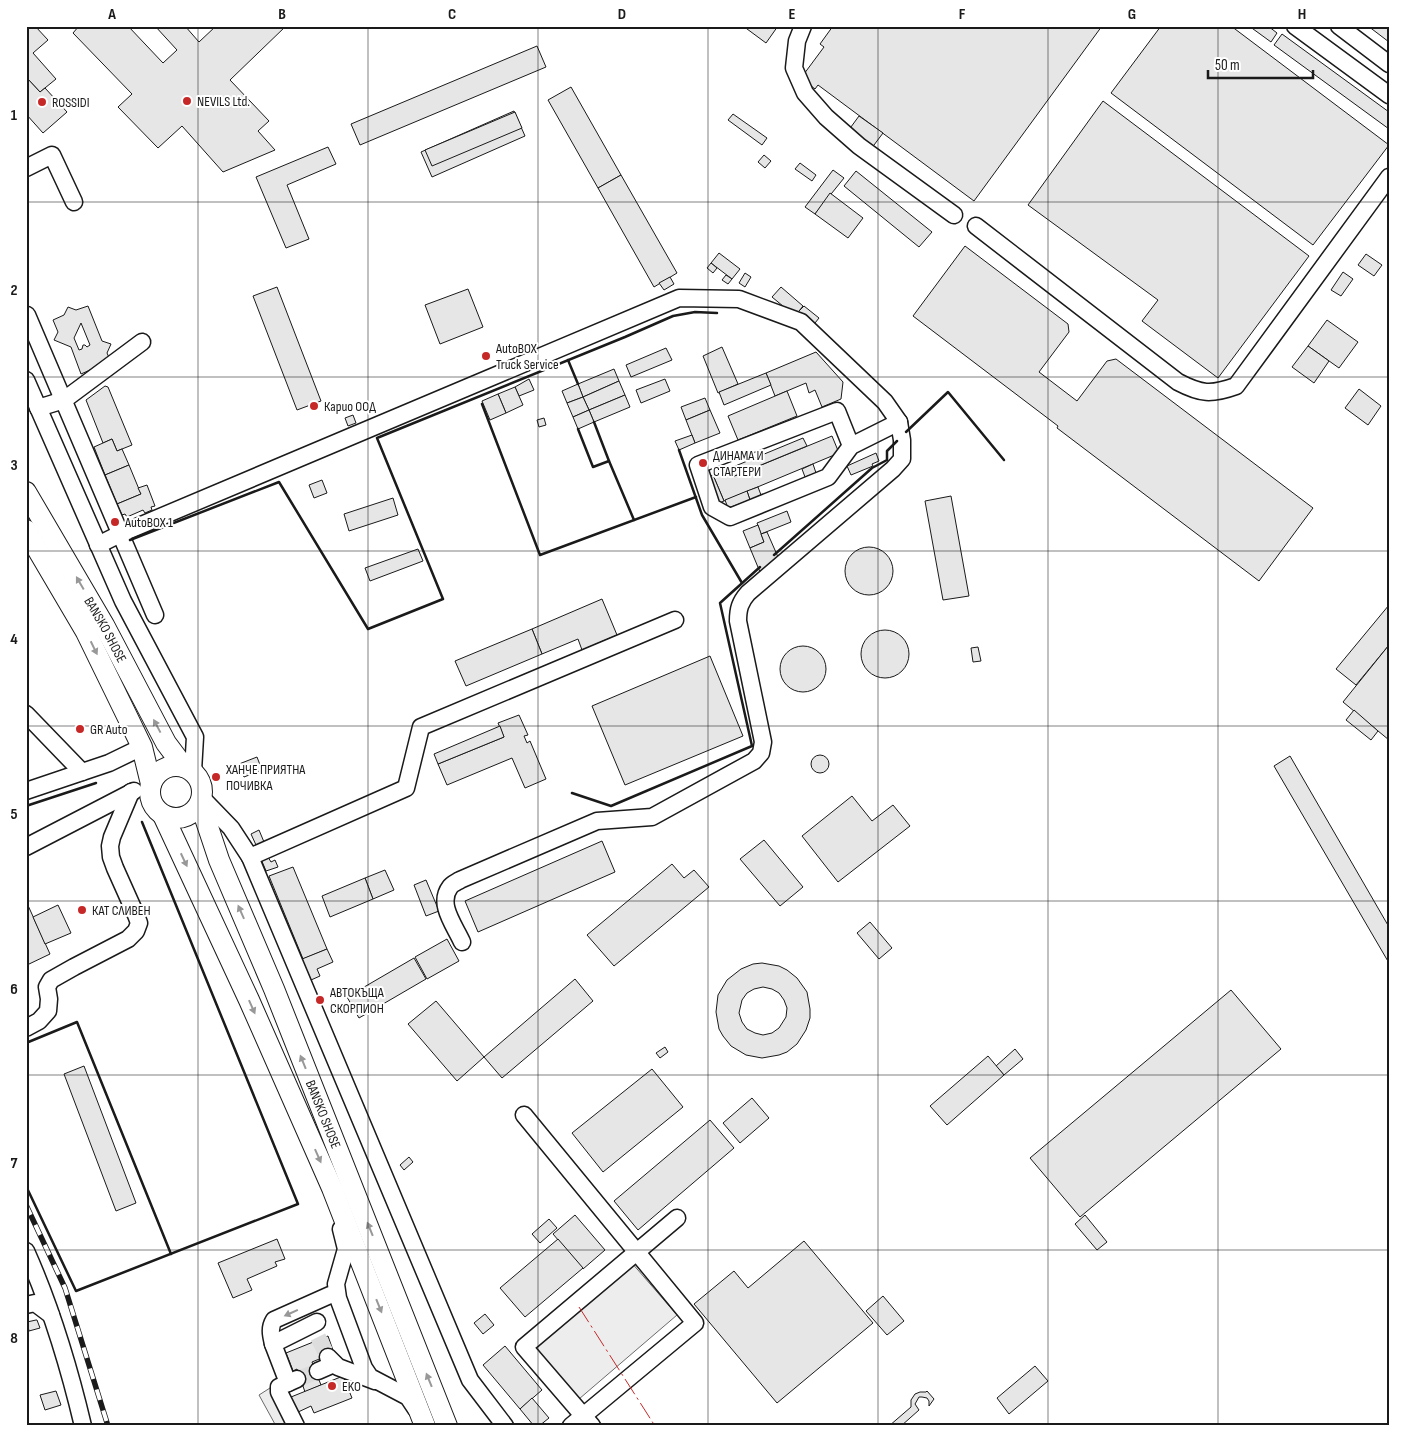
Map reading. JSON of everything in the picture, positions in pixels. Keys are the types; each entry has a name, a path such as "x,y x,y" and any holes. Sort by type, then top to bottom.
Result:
{"main road":[{"name":"BANSKO SHOSE","path":"26,492 104,625 166,743 189,769"},
{"name":"BANSKO SHOSE","path":"26,530 86,632 142,747 151,785"},
{"path":"174,766 189,769 200,779 203,788 201,800 194,812 185,817 174,818 163,815 152,803 150,795 151,785 156,775 164,768 174,766"},
{"name":"BANSKO SHOSE","path":"201,800 218,860 274,988 447,1426"},
{"name":"BANSKO SHOSE","path":"163,815 249,1000 332,1188 424,1422"}],"street":[{"path":"803,26 796,41 794,68 804,93 826,117 859,146 954,215"},
{"path":"1295,26 1389,95"},
{"path":"1339,26 1389,64"},
{"path":"26,168 52,155 74,202"},
{"path":"976,226 1178,382 1193,390 1208,393 1236,386 1389,177"},
{"path":"98,545 120,534 679,298 739,298 801,322 885,402 898,422 902,440 902,459 748,593 738,610 738,621 763,742 761,753 754,761 652,817 597,821 450,886 446,896 445,907 462,942"},
{"path":"27,315 156,615"},
{"path":"38,408 64,400 142,342"},
{"path":"26,380 123,601 195,737 189,769"},
{"path":"851,446 837,411 698,465 712,507 730,517 828,477 851,446 898,422"},
{"path":"250,857 406,788 421,727 675,620"},
{"path":"26,714 33,730 82,772"},
{"path":"26,791 108,763 142,747"},
{"path":"26,847 130,792 151,785"},
{"path":"26,1028 40,1021 48,1011 47,987 50,980 128,939 136,931 138,923 136,915 115,868 110,846 130,792"},
{"path":"201,800 231,828 250,857 470,1380 505,1426"},
{"path":"524,1115 695,1323 588,1420 571,1426"},
{"path":"273,1344 317,1330 333,1289 346,1249 332,1188"},
{"path":"588,1420 524,1347 677,1218"},
{"path":"26,1252 38,1278 51,1315 83,1426"},
{"path":"296,1426 279,1392 279,1387 293,1381 273,1344 270,1334 271,1325 274,1320 333,1289"},
{"path":"333,1289 364,1368 370,1377 408,1397 424,1422"},
{"path":"26,1306 35,1303 51,1315"},
{"path":"318,1371 331,1360 338,1367 384,1385"}],"shaded area":[{"path":"631,1262 677,1315 579,1399 533,1346"},
{"path":"270,1388 291,1426 276,1426 259,1395"}],"building":[{"path":"26,26 35,26 48,40 33,53 56,79 40,92 26,77"},
{"name":"NEVILS Ltd.","path":"79,26 128,26 163,63 177,50 155,26 185,26 199,42 216,26 286,26 230,80 269,121 258,131 275,150 223,172 182,126 158,148 118,107 132,94 73,33"},
{"path":"743,26 778,26 766,43"},
{"path":"833,26 1102,26 974,201 818,85 815,89 801,78 824,47 820,44"},
{"path":"1161,26 1231,26 1389,145 1313,245 1111,93"},
{"path":"1249,26 1268,26 1277,33 1271,42"},
{"path":"1368,26 1389,26 1389,42"},
{"path":"1282,34 1389,112 1389,129 1274,45"},
{"path":"537,46 546,67 360,145 351,124"},
{"name":"ROSSIDI","path":"26,77 40,92 45,88 67,112 43,133 26,114"},
{"path":"571,87 621,175 598,188 548,100"},
{"path":"1103,101 1309,256 1218,378 1142,321 1158,300 1028,205"},
{"path":"514,111 525,136 432,177 421,152"},
{"path":"515,112 522,128 432,166 425,150"},
{"path":"733,114 767,138 762,145 728,120"},
{"path":"859,116 883,133 871,149 848,131"},
{"path":"328,147 336,164 287,185 309,239 286,248 256,177"},
{"path":"764,155 771,161 765,168 758,162"},
{"path":"800,163 816,175 812,181 795,169"},
{"path":"833,170 844,178 815,214 805,207"},
{"path":"856,171 932,232 919,247 844,186"},
{"path":"621,175 677,273 654,287 598,188"},
{"path":"830,193 863,218 848,238 815,214"},
{"path":"965,246 1068,324 1069,332 1039,372 1077,401 1107,361 1116,359 1313,508 1259,581 913,316"},
{"path":"719,253 740,269 732,279 711,263"},
{"path":"1366,254 1382,265 1374,276 1358,265"},
{"path":"711,263 717,268 713,273 707,268"},
{"path":"1343,272 1353,279 1341,296 1331,290"},
{"path":"745,273 751,277 745,287 739,283"},
{"path":"726,275 732,279 728,284 722,280"},
{"path":"670,277 674,284 664,290 659,283"},
{"path":"277,287 321,401 297,410 253,296"},
{"path":"781,287 803,306 795,316 772,297"},
{"path":"468,289 483,327 440,344 425,305"},
{"path":"88,306 102,341 111,344 107,353 111,362 81,374 71,347 54,340 58,332 53,320 64,315 68,307 76,310","holes":["81,323 90,345 87,347 83,345 82,349 79,350 74,338"]},
{"path":"804,306 819,318 811,328 795,315"},
{"path":"1327,320 1358,342 1339,368 1308,346"},
{"path":"1308,346 1329,361 1314,383 1292,367"},
{"path":"722,347 738,384 718,393 703,356"},
{"path":"666,348 672,360 631,377 626,365"},
{"path":"816,352 843,382 841,399 822,407 815,390 809,393 806,383 775,396 766,373"},
{"path":"614,369 619,381 583,397 578,384"},
{"path":"766,373 771,385 724,405 719,392"},
{"path":"529,379 534,390 519,396 515,387"},
{"path":"665,379 670,391 641,403 636,390"},
{"path":"619,381 625,395 589,410 583,397"},
{"path":"578,384 583,397 567,403 562,391"},
{"path":"105,386 108,387 132,445 117,451 112,439 103,443 86,400"},
{"path":"515,387 523,405 506,413 498,394"},
{"path":"1359,389 1381,406 1368,425 1345,408"},
{"path":"787,391 797,416 738,440 728,416"},
{"path":"498,394 506,413 490,420 482,401"},
{"path":"625,395 630,407 594,422 589,410"},
{"path":"583,397 589,410 573,417 567,403"},
{"path":"705,398 710,410 686,420 681,407"},
{"path":"589,410 594,422 578,429 573,417"},
{"path":"710,410 720,433 695,443 686,420"},
{"path":"353,415 356,423 348,426 345,418"},
{"path":"544,418 546,425 539,427 537,420"},
{"path":"692,435 695,443 679,450 675,441"},
{"path":"832,436 839,453 724,501 713,475 728,469 732,477"},
{"path":"803,438 807,446 732,477 728,469"},
{"path":"112,439 117,451 122,449 129,465 105,475 94,447"},
{"path":"876,453 879,461 872,464 873,466 851,475 847,466"},
{"path":"813,464 816,473 805,477 802,469"},
{"path":"129,465 141,494 117,504 105,475"},
{"path":"713,475 724,501 715,505 704,479"},
{"path":"322,480 327,493 314,498 309,485"},
{"path":"147,485 155,506 151,507 152,510 145,513 143,510 127,517 125,514 122,515 117,504 141,494 138,488"},
{"path":"758,487 761,495 750,500 747,491"},
{"path":"747,491 750,500 728,508 725,500"},
{"path":"951,496 969,596 943,600 925,501"},
{"path":"393,498 398,515 349,531 344,514"},
{"path":"787,511 791,522 761,534 757,523"},
{"path":"758,525 764,542 750,548 743,531"},
{"path":"767,532 778,557 760,572 750,548 764,542 761,534"},
{"path":"864,547 874,547 883,551 889,557 892,562 892,580 883,591 874,595 864,595 855,591 849,585 845,576 845,566 849,557 855,551"},
{"path":"418,549 423,561 370,581 365,568"},
{"path":"602,599 617,635 582,650 578,639 542,654 532,629"},
{"path":"1389,605 1389,645 1356,685 1336,669"},
{"path":"532,629 542,654 466,686 455,661"},
{"path":"880,630 890,630 902,637 909,649 909,659 902,671 890,678 880,678 872,674 865,667 861,659 861,649 865,641 872,634"},
{"path":"1389,645 1389,740 1343,702"},
{"path":"798,646 808,646 820,652 825,660 825,678 820,686 812,691 798,692 790,689 783,682 780,674 780,664 783,656 790,649"},
{"path":"978,647 981,661 973,662 971,648"},
{"path":"710,656 743,736 625,785 592,706"},
{"path":"1354,710 1378,731 1371,740 1346,720"},
{"path":"519,715 528,735 524,736 527,743 530,741 546,779 525,788 512,758 447,785 438,764 504,737 498,723"},
{"path":"500,726 504,737 438,764 434,754"},
{"path":"816,755 824,755 829,760 827,771 816,773 811,768 811,760"},
{"path":"1290,756 1389,927 1389,963 1274,766"},
{"path":"257,757 262,770 244,777 239,764"},
{"path":"852,796 872,821 893,805 910,826 838,882 802,836"},
{"path":"259,830 264,842 256,845 251,834"},
{"path":"764,840 803,887 780,906 740,859"},
{"path":"602,841 615,872 478,932 465,901"},
{"path":"268,857 271,862 275,860 278,867 266,871 261,859"},
{"path":"672,864 684,878 694,870 709,887 614,966 587,935"},
{"path":"293,867 327,949 303,959 269,876"},
{"path":"385,870 394,890 373,899 365,878"},
{"path":"365,878 373,899 330,917 322,896"},
{"path":"426,880 439,911 426,916 414,885"},
{"path":"26,901 50,954 27,965 26,963"},
{"path":"58,905 71,933 45,944 33,917"},
{"path":"870,922 892,948 879,959 857,933"},
{"path":"447,939 459,961 427,979 415,957"},
{"path":"327,949 333,962 317,969 320,976 311,980 302,959"},
{"path":"414,958 426,979 359,1018 347,997"},
{"path":"762,963 779,966 787,970 797,978 807,992 810,1018 806,1030 797,1044 787,1052 779,1055 762,1058 746,1055 731,1046 719,1029 716,1012 718,995 727,980 741,969 753,964","holes":["763,987 779,993 784,1000 787,1008 786,1017 779,1028 772,1033 763,1035 755,1033 747,1029 742,1022 739,1013 742,1000 747,993 754,989"]},
{"path":"575,979 593,1001 502,1078 484,1057"},
{"path":"1231,990 1281,1049 1080,1217 1030,1158"},
{"path":"436,1001 484,1057 457,1081 408,1024"},
{"path":"665,1047 668,1052 660,1058 656,1053"},
{"path":"1015,1049 1023,1059 1004,1075 996,1066"},
{"path":"988,1056 1004,1075 947,1125 930,1106"},
{"path":"84,1066 136,1203 116,1211 64,1074"},
{"path":"652,1069 683,1107 603,1172 572,1133"},
{"path":"752,1098 769,1118 740,1143 723,1123"},
{"path":"710,1120 734,1148 638,1230 614,1201"},
{"path":"409,1157 413,1162 404,1170 400,1165"},
{"path":"575,1215 605,1250 583,1269 553,1234"},
{"path":"1085,1215 1107,1242 1097,1250 1075,1224"},
{"path":"549,1219 557,1228 540,1243 532,1234"},
{"path":"277,1239 285,1259 275,1262 277,1266 247,1279 252,1290 233,1298 218,1263"},
{"path":"558,1239 583,1268 525,1317 500,1288"},
{"path":"804,1241 873,1323 777,1403 694,1304 734,1271 748,1288"},
{"path":"883,1296 904,1321 887,1335 866,1311"},
{"path":"485,1314 494,1325 483,1334 474,1323"},
{"path":"37,1320 40,1328 29,1331 27,1322"},
{"path":"328,1336 334,1353 312,1362 321,1385 305,1392 297,1369 293,1371 286,1353"},
{"path":"505,1346 542,1390 520,1409 483,1365"},
{"path":"1035,1366 1048,1381 1009,1414 997,1398"},
{"name":"EKO","path":"343,1376 352,1398 314,1413 311,1406 296,1413 291,1397"},
{"path":"56,1391 61,1405 45,1410 40,1395"},
{"path":"927,1391 934,1399 929,1406 927,1398 919,1397 915,1404 919,1410 901,1426 889,1426 911,1407 911,1400 915,1394"},
{"path":"532,1398 549,1418 539,1426 534,1426 520,1409"}],"tunnel":[{"path":"318,1337 328,1357"},
{"path":"298,1379 318,1371"}],"railway":[{"path":"26,1205 65,1288 108,1426"}],"wall":[{"path":"130,540 279,482 368,629 443,599 377,438 673,316 695,312 717,313"},
{"path":"568,360 578,384"},
{"path":"906,432 948,392 1004,460"},
{"path":"482,404 540,555 696,497"},
{"path":"578,429 593,467 609,461 594,422"},
{"path":"774,555 872,468 887,460 887,451 897,441"},
{"path":"679,450 702,515 742,583"},
{"path":"609,461 634,520"},
{"path":"572,793 611,806 752,746 720,603 760,567"},
{"path":"26,806 96,783"},
{"path":"26,1186 76,1291 298,1204 142,822"},
{"path":"26,1043 77,1022 171,1254"}],"power":[{"path":"579,1307 655,1426"}],"place":[{"name":"NEVILS Ltd.","path":"187,101"},
{"name":"ROSSIDI","path":"42,102"},
{"name":"AutoBOX Truck Service","path":"486,356"},
{"name":"Карио ООД","path":"314,406"},
{"name":"ДИНАМА И СТАРТЕРИ","path":"703,463"},
{"name":"AutoBOX 1","path":"115,522"},
{"name":"GR Auto","path":"80,729"},
{"name":"ХАНЧЕ ПРИЯТНА ПОЧИВКА","path":"216,777"},
{"name":"КАТ СЛИВЕН","path":"82,910"},
{"name":"АВТОКЪЩА СКОРПИОН","path":"320,1000"},
{"name":"EKO","path":"332,1386"}]}
